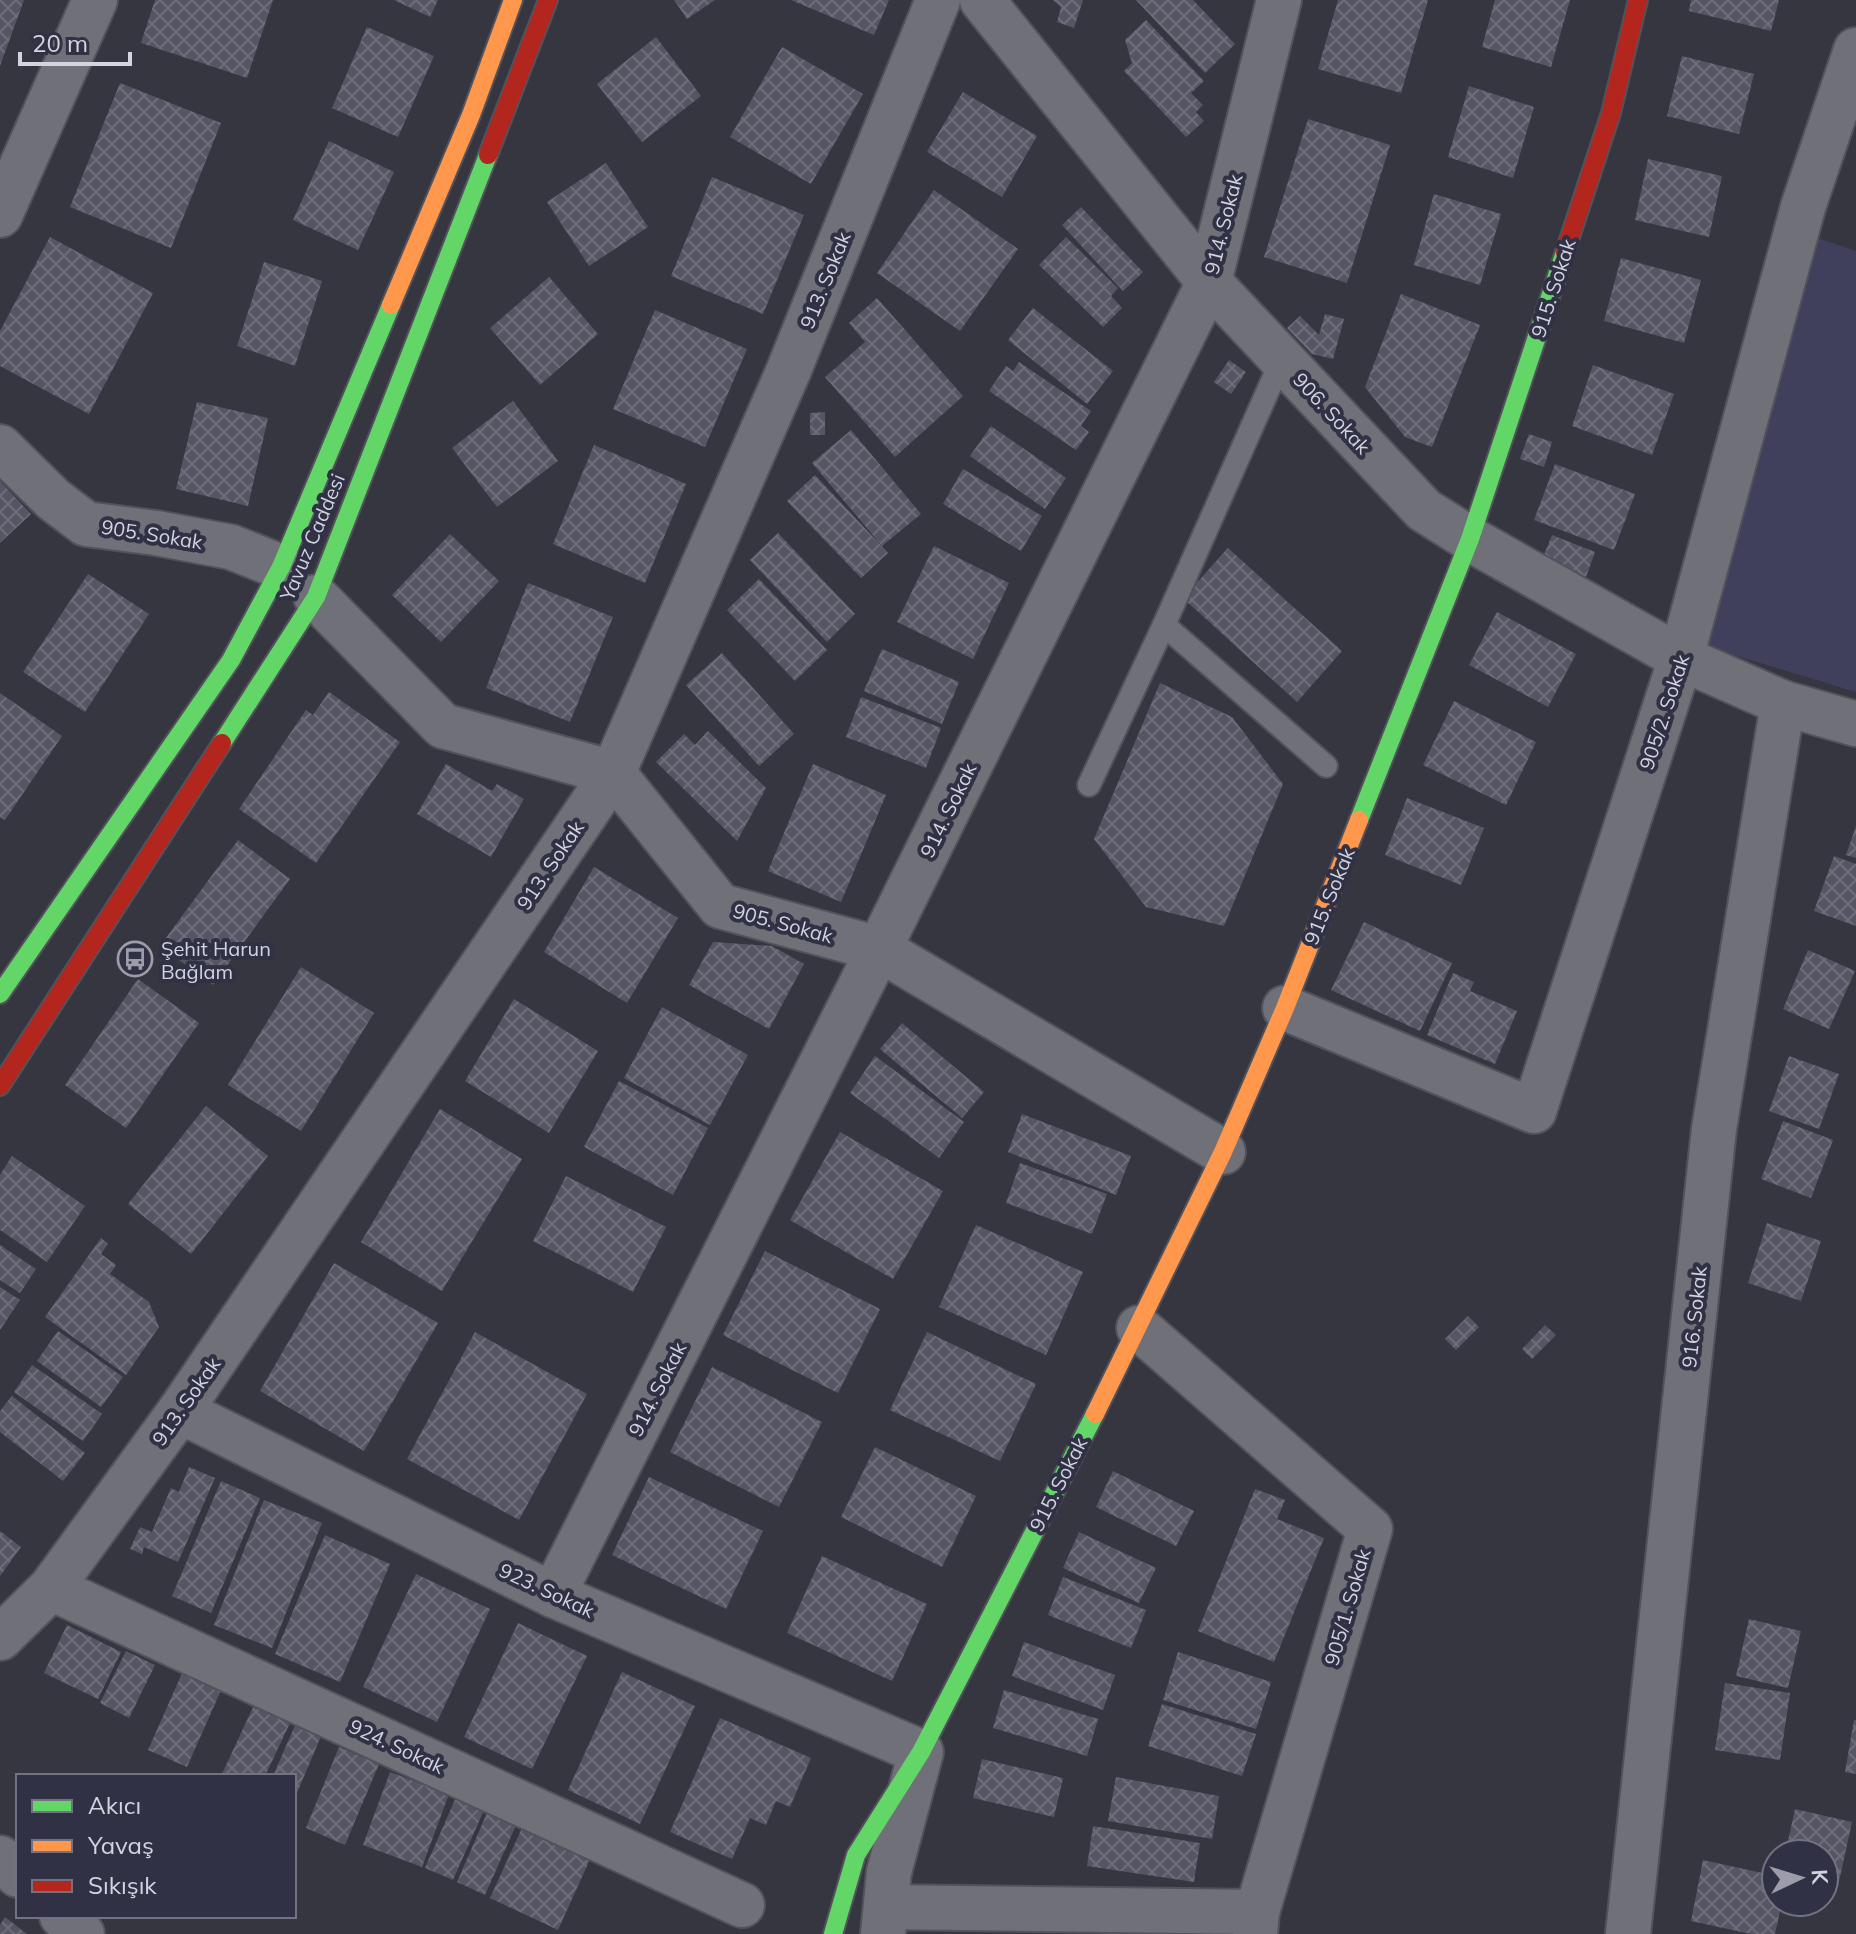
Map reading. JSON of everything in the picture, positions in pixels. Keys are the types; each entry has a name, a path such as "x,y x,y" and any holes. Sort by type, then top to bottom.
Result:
{"main road":[{"name":"Yavuz Caddesi","path":"0,994 231,660 281,567 471,115 513,0"},
{"name":"Yavuz Caddesi","path":"0,1086 316,597 548,0"},
{"name":"915. Sokak","path":"833,1934 856,1855 921,1752 1139,1328 1223,1152 1285,1008 1470,539 1611,113 1638,0"}],"street":[{"path":"0,215 95,0"},
{"name":"913. Sokak","path":"0,1638 51,1588 180,1411 613,773 788,372 938,0"},
{"name":"906. Sokak","path":"982,0 1209,282 1424,510 1681,658 1783,703 1856,724"},
{"name":"914. Sokak","path":"553,1595 879,949 1209,282 1279,0"},
{"name":"905/2. Sokak","path":"1285,1008 1534,1111 1681,658 1803,207 1856,50"},
{"name":"905. Sokak","path":"0,447 53,499 86,524 231,547 281,567"},
{"path":"316,597 443,726 613,773"},
{"name":"916. Sokak","path":"1628,1934 1714,1129 1783,703"},
{"name":"905. Sokak","path":"613,773 720,906 879,949 1223,1152"},
{"name":"905/1. Sokak","path":"1139,1328 1370,1529 1256,1923"},
{"name":"923. Sokak","path":"180,1411 553,1595 921,1752"},
{"name":"924. Sokak","path":"51,1588 742,1905"},
{"name":"915. Sokak","path":"885,1921 889,1872 921,1752"},
{"path":"0,1858 16,1873"},
{"path":"64,1918 82,1934"},
{"path":"885,1921 1256,1923"}],"lane":[{"path":"1089,785 1282,359"},
{"path":"1164,625 1326,766"}],"shaded area":[{"path":"1811,236 1856,251 1856,692 1701,645"}],"building":[{"path":"0,0 24,0 0,66"},
{"path":"155,0 273,0 247,78 141,43"},
{"path":"394,0 438,0 430,17"},
{"path":"674,0 715,0 687,19"},
{"path":"791,0 889,0 874,35"},
{"path":"1053,0 1083,0 1074,28 1057,22 1061,7"},
{"path":"1136,0 1193,0 1235,44 1205,73"},
{"path":"1338,0 1428,0 1401,93 1318,69"},
{"path":"1495,0 1570,0 1551,67 1482,47"},
{"path":"1691,0 1779,0 1771,31 1689,11"},
{"path":"1146,20 1204,81 1191,93 1203,105 1196,112 1204,121 1186,137 1124,71 1132,63 1125,40"},
{"path":"367,27 434,56 398,137 332,108"},
{"path":"656,37 701,96 642,142 597,84"},
{"path":"782,47 863,94 811,184 730,137"},
{"path":"1682,56 1754,74 1739,134 1667,116"},
{"path":"120,83 221,123 171,248 70,207"},
{"path":"1469,86 1534,107 1513,178 1448,157"},
{"path":"963,92 1037,136 1002,197 927,152"},
{"path":"1308,119 1390,145 1347,283 1264,257"},
{"path":"329,141 394,172 358,250 293,220"},
{"path":"1648,159 1722,176 1709,237 1635,220"},
{"path":"606,163 648,227 589,266 547,202"},
{"path":"712,177 804,215 763,314 671,276"},
{"path":"934,190 1018,249 960,331 877,273"},
{"path":"1434,194 1501,214 1480,285 1414,265"},
{"path":"1081,207 1143,272 1123,291 1062,225"},
{"path":"50,237 153,293 89,414 0,366 0,331"},
{"path":"1066,237 1118,288 1111,296 1122,308 1103,327 1039,265"},
{"path":"1621,258 1701,280 1684,343 1604,321"},
{"path":"264,262 322,281 295,366 237,346"},
{"path":"549,277 598,334 540,385 490,328"},
{"path":"1401,294 1480,325 1432,447 1405,437 1365,387"},
{"path":"877,298 963,396 895,457 825,377 865,342 849,323"},
{"path":"1033,308 1113,371 1087,404 1008,340"},
{"path":"655,310 747,349 705,447 613,409"},
{"path":"1325,314 1344,319 1333,359 1312,354 1287,328 1300,316 1319,335"},
{"path":"1229,360 1246,372 1231,394 1214,382"},
{"path":"1019,362 1091,411 1081,426 1089,432 1076,450 989,391 1006,366 1013,371"},
{"path":"1593,365 1674,394 1652,455 1572,426"},
{"path":"513,401 558,461 497,507 452,448"},
{"path":"197,402 268,418 248,506 176,489"},
{"path":"825,412 825,435 810,435 810,413"},
{"path":"991,426 1066,478 1045,509 970,456"},
{"path":"851,430 921,514 882,546 812,463"},
{"path":"1529,434 1552,442 1544,467 1520,459"},
{"path":"594,445 686,484 645,583 553,544"},
{"path":"1555,464 1635,494 1614,550 1534,520"},
{"path":"963,469 1042,516 1021,551 943,504"},
{"path":"815,475 888,553 861,578 787,501"},
{"path":"0,481 31,514 0,543"},
{"path":"778,533 855,614 827,642 750,560"},
{"path":"450,534 499,581 441,642 392,595"},
{"path":"1552,535 1595,552 1586,577 1542,560"},
{"path":"934,546 1009,583 973,659 897,622"},
{"path":"1228,548 1342,651 1297,702 1183,598"},
{"path":"88,574 149,614 85,712 23,672"},
{"path":"759,579 827,650 795,681 727,610"},
{"path":"528,583 613,617 570,722 486,688"},
{"path":"1497,612 1576,654 1548,707 1469,665"},
{"path":"882,649 959,682 942,724 864,691"},
{"path":"722,653 794,734 759,766 686,685"},
{"path":"1160,683 1232,717 1283,784 1224,926 1146,907 1094,839"},
{"path":"329,692 400,742 316,863 239,809 306,710 313,715"},
{"path":"0,693 62,736 5,820 0,817"},
{"path":"861,697 941,728 926,768 846,737"},
{"path":"1454,701 1536,742 1506,805 1423,765"},
{"path":"708,731 766,788 737,841 656,762 684,734 695,745"},
{"path":"446,764 492,791 497,784 524,799 491,857 417,814"},
{"path":"813,764 886,795 841,902 768,871"},
{"path":"1407,798 1484,828 1461,885 1385,855"},
{"path":"1856,826 1856,858 1846,855"},
{"path":"238,840 290,879 213,985 160,946"},
{"path":"1834,856 1856,864 1856,926 1814,911"},
{"path":"594,867 678,918 627,1003 544,952"},
{"path":"1364,922 1452,963 1420,1031 1331,990"},
{"path":"713,942 772,946 804,964 769,1029 689,985"},
{"path":"1808,950 1855,971 1829,1029 1783,1009"},
{"path":"301,967 374,1013 301,1131 228,1085"},
{"path":"1453,973 1474,982 1470,991 1517,1011 1495,1064 1427,1035"},
{"path":"138,979 199,1023 126,1128 65,1085"},
{"path":"514,999 598,1051 549,1133 465,1081"},
{"path":"662,1007 748,1055 710,1125 624,1078"},
{"path":"902,1023 984,1092 962,1118 880,1049"},
{"path":"875,1056 964,1122 939,1158 850,1093"},
{"path":"1789,1056 1839,1074 1819,1129 1769,1111"},
{"path":"619,1081 708,1128 673,1195 584,1147"},
{"path":"206,1106 268,1156 191,1254 128,1204"},
{"path":"440,1109 522,1159 442,1291 361,1242"},
{"path":"1022,1114 1131,1156 1116,1195 1008,1152"},
{"path":"1783,1121 1833,1140 1811,1198 1761,1179"},
{"path":"840,1132 943,1191 893,1279 790,1220"},
{"path":"12,1156 85,1206 47,1262 0,1230 0,1175"},
{"path":"1020,1163 1107,1194 1092,1234 1006,1203"},
{"path":"566,1176 666,1227 633,1292 533,1241"},
{"path":"1767,1223 1821,1241 1801,1301 1748,1283"},
{"path":"976,1225 1083,1272 1046,1355 939,1307"},
{"path":"101,1238 108,1244 101,1254 116,1265 110,1274 149,1302 159,1327 126,1375 45,1317"},
{"path":"0,1245 36,1269 20,1293 0,1280"},
{"path":"765,1251 880,1309 838,1393 723,1335"},
{"path":"334,1263 438,1323 364,1451 260,1391"},
{"path":"0,1287 20,1300 0,1330"},
{"path":"1468,1316 1479,1327 1456,1350 1445,1339"},
{"path":"1545,1325 1556,1335 1532,1359 1522,1349"},
{"path":"58,1331 123,1377 101,1407 37,1361"},
{"path":"475,1332 587,1394 519,1520 407,1459"},
{"path":"927,1332 1036,1384 1000,1461 890,1410"},
{"path":"32,1365 102,1414 83,1441 14,1392"},
{"path":"712,1367 822,1422 779,1507 670,1452"},
{"path":"12,1396 85,1453 63,1481 0,1432 0,1411"},
{"path":"875,1447 976,1496 942,1567 841,1517"},
{"path":"189,1467 215,1478 178,1562 144,1547 142,1554 130,1549 140,1527 152,1532 171,1488 179,1492"},
{"path":"1113,1471 1194,1511 1176,1546 1096,1507"},
{"path":"649,1477 763,1531 726,1609 612,1555"},
{"path":"221,1481 260,1498 211,1613 172,1596"},
{"path":"1255,1489 1285,1500 1277,1519 1324,1538 1274,1662 1198,1631"},
{"path":"264,1500 322,1523 272,1648 214,1625"},
{"path":"0,1531 21,1547 0,1576"},
{"path":"1079,1532 1156,1568 1139,1603 1063,1568"},
{"path":"325,1535 390,1564 340,1682 275,1654"},
{"path":"822,1556 927,1604 892,1681 787,1633"},
{"path":"416,1574 490,1609 437,1722 363,1687"},
{"path":"1063,1577 1146,1610 1131,1648 1048,1615"},
{"path":"1749,1619 1801,1631 1788,1688 1736,1676"},
{"path":"518,1623 587,1656 532,1769 464,1737"},
{"path":"67,1625 121,1652 98,1699 44,1673"},
{"path":"1024,1642 1115,1675 1103,1710 1012,1676"},
{"path":"126,1651 155,1665 129,1718 100,1703"},
{"path":"1178,1652 1271,1682 1256,1729 1163,1700"},
{"path":"183,1671 222,1688 187,1767 148,1750"},
{"path":"622,1672 695,1706 640,1824 568,1790"},
{"path":"1725,1683 1790,1693 1780,1760 1715,1750"},
{"path":"1004,1690 1098,1719 1087,1756 993,1728"},
{"path":"255,1703 291,1721 266,1774 222,1774"},
{"path":"1162,1704 1256,1734 1242,1776 1148,1746"},
{"path":"720,1718 811,1758 790,1807 776,1801 766,1825 750,1818 732,1859 670,1832"},
{"path":"1856,1720 1856,1774 1845,1772"},
{"path":"296,1723 322,1734 296,1795 296,1774 274,1774"},
{"path":"339,1747 379,1764 345,1845 306,1828"},
{"path":"982,1759 1063,1778 1054,1817 973,1798"},
{"path":"390,1772 449,1794 422,1867 363,1845"},
{"path":"1116,1777 1219,1796 1212,1839 1108,1821"},
{"path":"457,1795 485,1808 453,1880 425,1868"},
{"path":"1795,1809 1852,1822 1840,1877 1840,1838 1789,1838"},
{"path":"487,1813 516,1825 485,1895 457,1882"},
{"path":"523,1826 591,1857 558,1930 490,1898"},
{"path":"1093,1826 1200,1843 1194,1882 1087,1866"},
{"path":"1703,1860 1760,1872 1760,1918 1778,1918 1775,1934 1751,1934 1691,1921"},
{"path":"5,1917 27,1934 0,1934 0,1925"}],"traffic: fast":[{"path":"222,743 316,597 488,155"},
{"path":"1359,820 1470,539 1565,252"},
{"path":"0,994 231,660 281,567 391,305"},
{"path":"833,1934 856,1855 921,1752 1095,1414"}],"traffic: slow":[{"path":"391,305 471,115 513,0"},
{"path":"1095,1414 1223,1152 1285,1008 1359,820"}],"traffic: jam":[{"path":"488,155 548,0"},
{"path":"1565,252 1611,113 1638,0"},
{"path":"0,1086 222,743"}],"place":[{"name":"Şehit Harun Bağlam","path":"135,959"}]}
